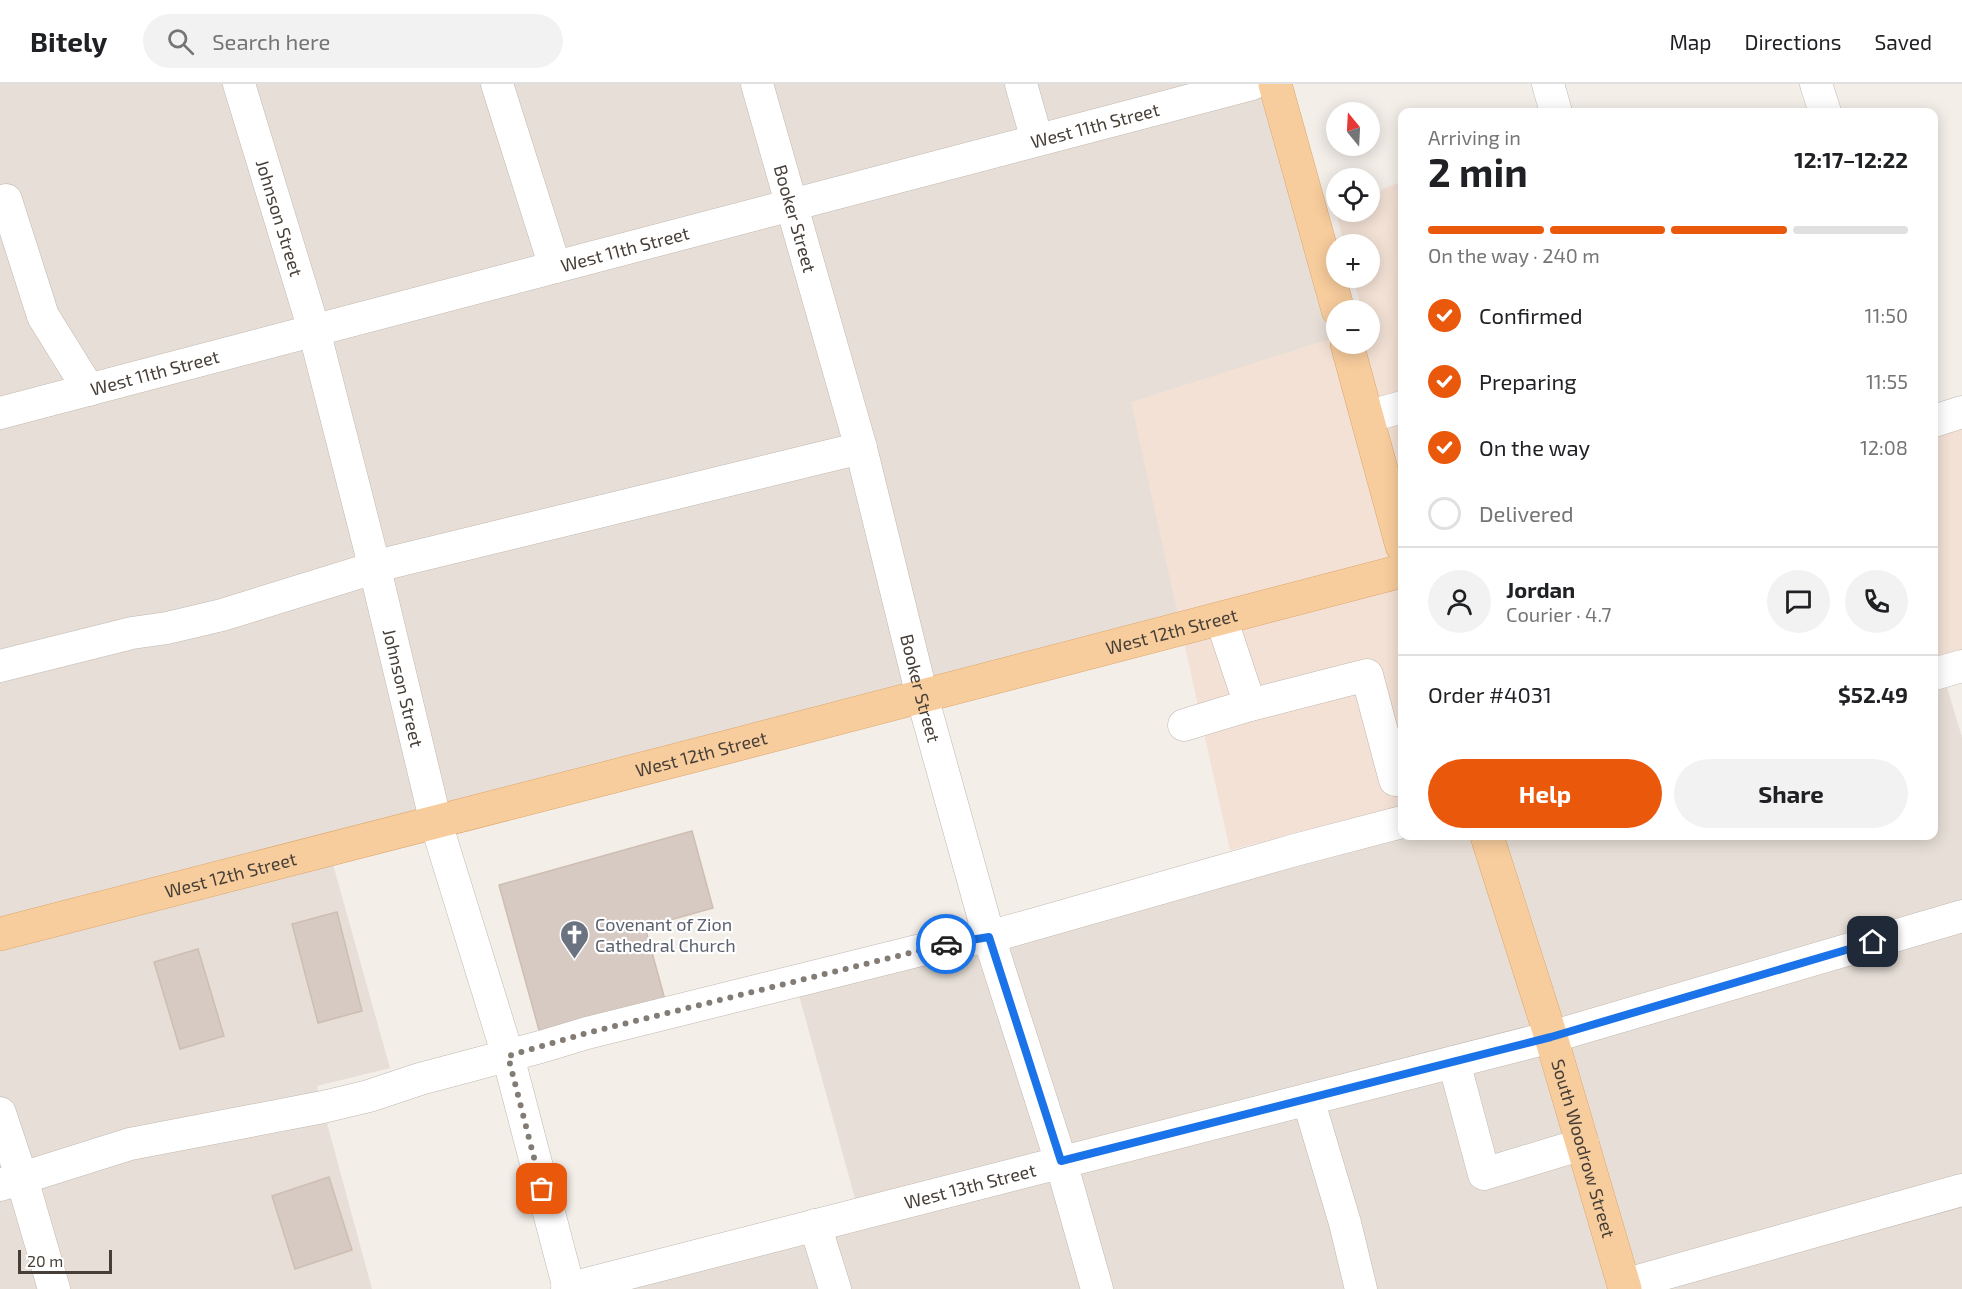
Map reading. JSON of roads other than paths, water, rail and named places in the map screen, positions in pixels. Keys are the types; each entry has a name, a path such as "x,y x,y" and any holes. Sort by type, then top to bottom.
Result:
{"main road":[{"path":"1275,84 1335,300"},
{"path":"1350,354 1367,417 1397,503"},
{"name":"West 12th Street","path":"0,934 436,823 1398,572"},
{"name":"South Woodrow Street","path":"1488,840 1551,1037 1625,1287"}],"street":[{"name":"Johnson Street","path":"239,84 314,330 375,569 436,823 508,1056 568,1289"},
{"path":"497,84 555,267"},
{"name":"Booker Street","path":"757,84 861,448 922,696 989,937 1061,1161 1097,1289"},
{"path":"1021,84 1037,140"},
{"name":"West 11th Street","path":"0,413 1252,84"},
{"path":"1548,84 1555,108"},
{"path":"1816,84 1824,108"},
{"path":"6,200 43,316 89,390"},
{"path":"1367,417 1398,408"},
{"path":"1938,420 1962,412"},
{"path":"0,666 132,633 167,628 222,615 416,557 861,448"},
{"path":"1221,618 1250,705"},
{"path":"1938,673 1962,666"},
{"path":"1184,725 1250,705 1367,675 1395,780 1398,779"},
{"path":"11,1182 130,1144 358,1099 420,1079 587,1033 957,941 989,937 1398,823"},
{"name":"West 13th Street","path":"568,1289 1551,1037 1962,916"},
{"path":"1454,1062 1484,1174 1583,1144"},
{"path":"1308,1100 1345,1223 1361,1289"},
{"path":"0,1113 11,1182 54,1289"},
{"path":"1625,1287 1962,1190"},
{"path":"815,1225 835,1289"}],"place":[{"name":"Covenant of Zion Cathedral Church","path":"574,960"}]}
